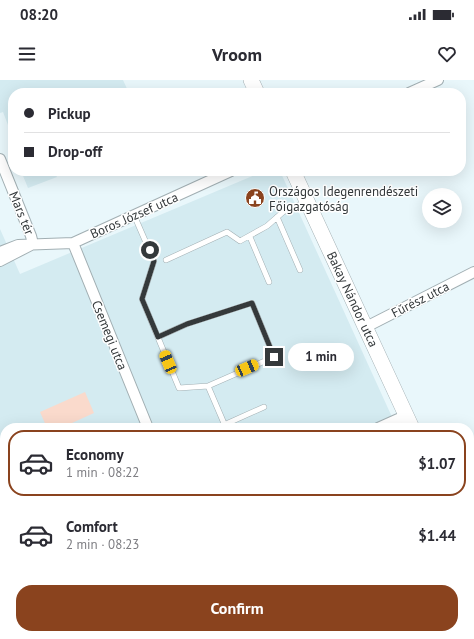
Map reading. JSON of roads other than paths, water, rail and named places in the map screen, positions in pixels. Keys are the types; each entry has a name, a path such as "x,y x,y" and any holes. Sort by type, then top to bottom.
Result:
{"street":[{"path":"420,88 438,80"},
{"name":"Mars tér","path":"0,159 33,244"},
{"name":"Boros József utca","path":"33,244 73,243 220,176"},
{"name":"Bakay Nándor utca","path":"294,176 409,422"},
{"name":"Csemegi utca","path":"73,243 146,423"},
{"name":"Mars tér","path":"0,252 18,245 33,244"},
{"name":"Mars tér","path":"0,261 33,244"},
{"name":"Fűrész utca","path":"366,327 474,272"}],"lane":[{"path":"166,260 227,232 240,241 250,237 283,212 307,202"},
{"path":"134,215 154,261 142,299 179,388 208,386 274,357 252,303 187,324 158,337"},
{"path":"277,217 300,270"},
{"path":"250,237 270,282"},
{"path":"208,386 225,423"},
{"path":"232,423 264,408"}],"place":[{"name":"Országos Idegenrendészeti Főigazgatóság","path":"255,198"}]}
